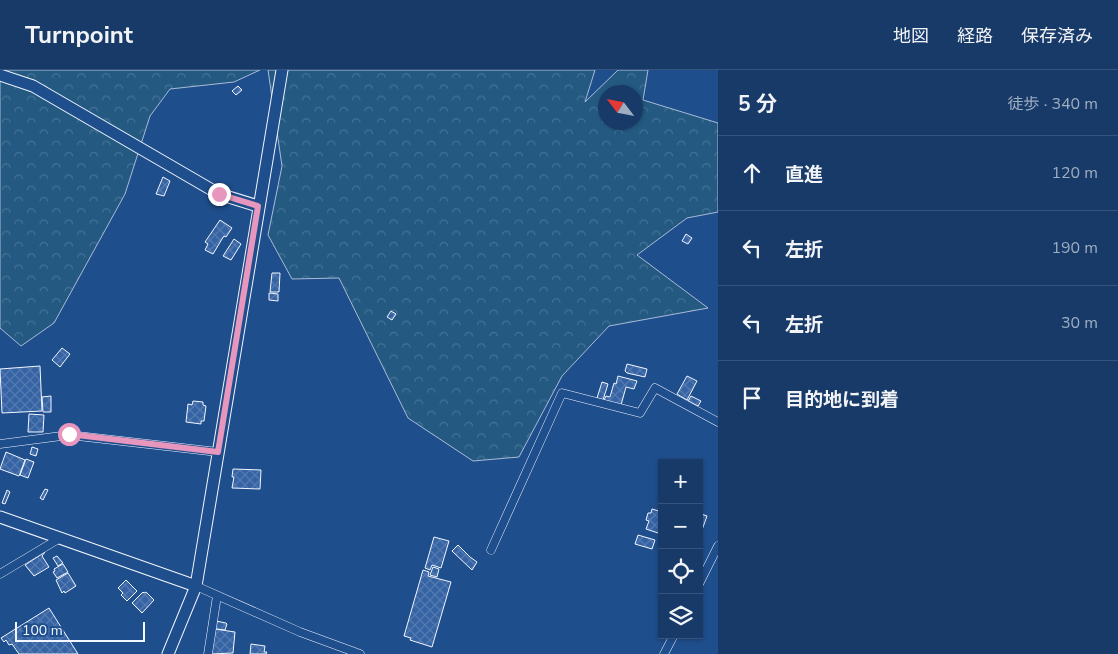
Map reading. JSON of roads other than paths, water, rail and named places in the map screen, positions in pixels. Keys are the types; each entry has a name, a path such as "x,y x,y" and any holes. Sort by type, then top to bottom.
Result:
{"street":[{"path":"168,654 196,586 282,70"},
{"path":"0,75 33,86 219,194 258,206"},
{"path":"491,550 562,393 640,413 655,388 718,422"},
{"path":"0,444 69,434 218,452"},
{"path":"0,517 196,586 300,632 360,654"},
{"path":"0,574 60,538"},
{"path":"703,576 718,546"},
{"path":"208,654 217,596"},
{"path":"664,654 672,639"}]}
